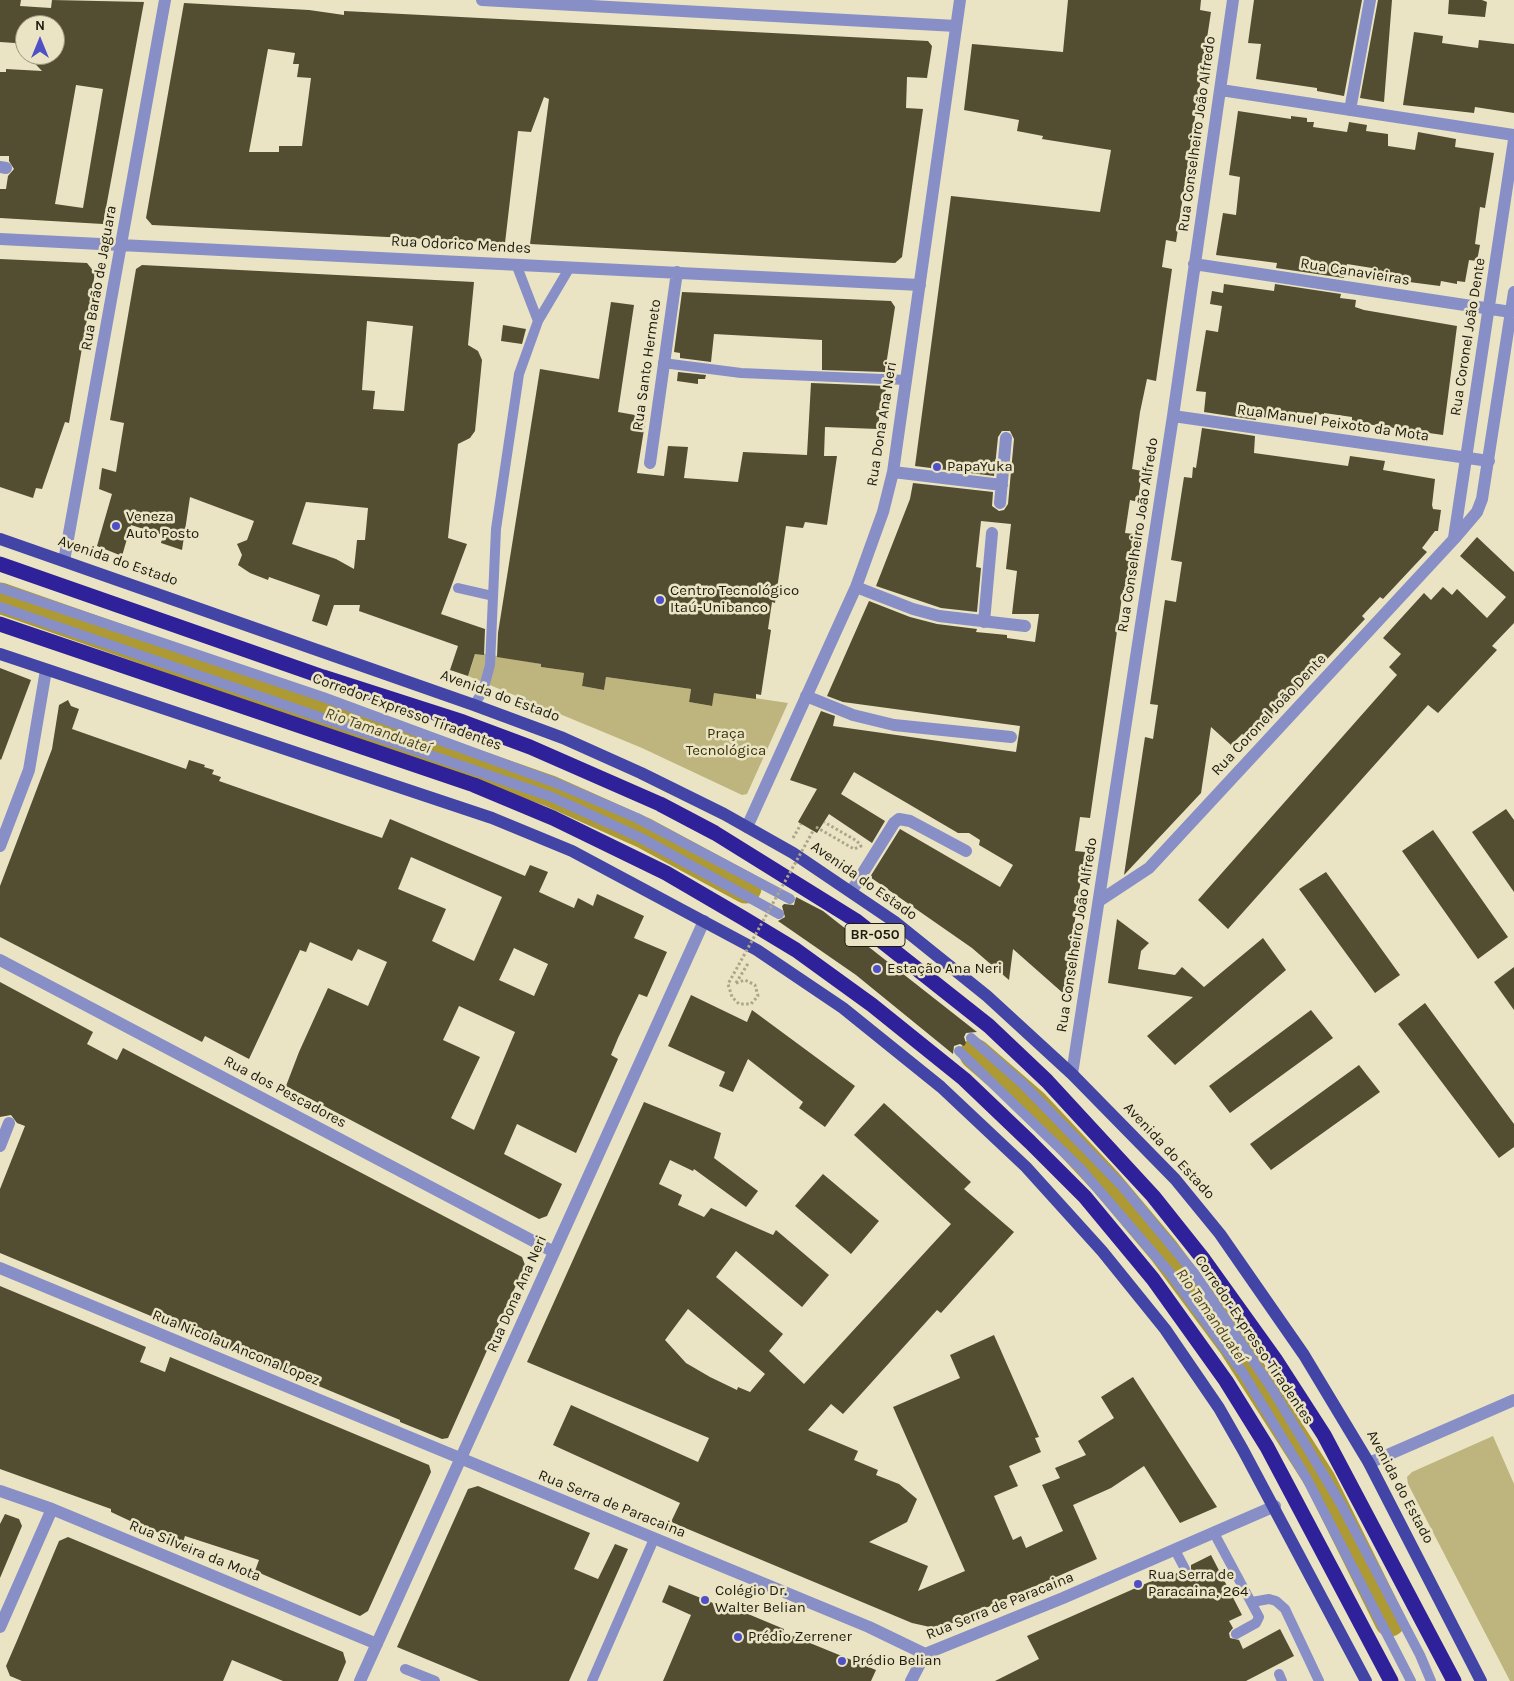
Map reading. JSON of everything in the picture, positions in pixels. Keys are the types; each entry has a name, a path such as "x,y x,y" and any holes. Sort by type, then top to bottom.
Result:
{"highway":[{"name":"BR-050","path":"0,564 323,677 463,722 530,748 660,804 722,838 855,920 988,1026 1047,1081 1153,1196 1204,1260 1275,1359 1324,1435 1454,1681"},
{"path":"0,624 474,786 553,818 657,868 743,918 796,950 872,1005 964,1079 1030,1142 1085,1197 1153,1279 1226,1381 1267,1447 1391,1681"}],"main road":[{"name":"Avenida do Estado","path":"0,539 563,738 641,773 747,827 793,853 895,922 987,996 1072,1074 1175,1179 1220,1234 1304,1355 1369,1463 1481,1681"},
{"path":"0,654 492,818 572,851 757,950 844,1008 941,1087 1026,1167 1102,1251 1165,1329 1219,1408 1275,1506 1366,1681"}],"street":[{"name":"Rua Barão de Jaguara","path":"64,561 165,0"},
{"path":"482,0 571,3 956,26"},
{"name":"Rua Dona Ana Neri","path":"747,827 856,587 874,542 893,472 960,0"},
{"name":"Rua Conselheiro João Alfredo","path":"1072,1074 1173,416 1234,0"},
{"path":"1350,110 1370,0"},
{"path":"1221,90 1514,135"},
{"name":"Rua Coronel João Dente","path":"1454,539 1514,140"},
{"name":"Rua Odorico Mendes","path":"0,239 920,285"},
{"name":"Rua Canavieiras","path":"1194,264 1511,312"},
{"name":"Rua Santo Hermeto","path":"650,463 677,272"},
{"name":"Rua Coronel João Dente","path":"1099,901 1149,868 1454,539 1476,512 1482,499 1489,461 1514,292"},
{"name":"Rua Manuel Peixoto da Mota","path":"1173,416 1489,461"},
{"path":"1000,503 1006,438"},
{"path":"893,472 1002,485"},
{"path":"984,622 992,533"},
{"path":"856,587 913,609 984,622 1025,626"},
{"path":"0,846 29,770 46,670"},
{"path":"806,696 854,715 894,725 1011,738"},
{"path":"851,892 894,822 899,819 910,821 966,851"},
{"name":"Rua Dona Ana Neri","path":"360,1681 704,921"},
{"name":"Rua dos Pescadores","path":"0,960 554,1252"},
{"path":"0,1145 9,1123"},
{"name":"Rua Nicolau Ancona Lopez","path":"0,1268 460,1459"},
{"path":"1369,1463 1514,1400"},
{"name":"Rua Serra de Paracaina","path":"460,1459 869,1628 925,1654 1063,1598 1275,1506"},
{"name":"Rua Silveira da Mota","path":"0,1491 52,1509 377,1644"},
{"path":"0,1627 52,1509"},
{"path":"911,1681 925,1654"}],"lane":[{"path":"516,264 538,322"},
{"path":"474,705 483,691 490,665 496,529 517,385 538,322 570,267"},
{"path":"663,363 741,372 906,380"},
{"name":"Corredor Expresso Tiradentes","path":"0,588 323,698 556,783 637,818 790,899"},
{"path":"458,588 493,596"},
{"name":"Corredor Expresso Tiradentes","path":"0,607 552,797 641,838 779,914"},
{"name":"Corredor Expresso Tiradentes","path":"971,1038 1023,1084 1123,1188 1195,1274 1274,1392 1341,1504 1420,1655 1431,1681"},
{"name":"Corredor Expresso Tiradentes","path":"959,1051 1080,1168 1170,1273 1243,1373 1307,1479 1410,1681"},
{"path":"1214,1533 1259,1617 1256,1623 1236,1634"},
{"path":"592,1681 654,1539"},
{"path":"1175,1550 1185,1569"},
{"path":"1252,1602 1269,1599 1276,1601 1285,1609 1319,1681"},
{"path":"406,1669 435,1681"}],"path":[{"path":"816,827 854,849 861,846 857,841 824,822"},
{"path":"757,950 736,983 745,980 755,985 758,996 751,1004 739,1004 732,997 728,984 813,831"}],"green space":[{"name":"Praça Tecnológica","path":"476,652 541,664 541,667 584,673 582,686 604,690 606,677 691,689 689,702 711,706 714,692 788,703 747,794 742,795 642,748 468,676"},
{"path":"1493,1436 1514,1484 1514,1681 1510,1681 1408,1484 1407,1477 1412,1472"}],"building":[{"path":"0,0 21,0 20,6 51,8 52,0 144,2 103,224 0,218 0,189 6,189 8,176 14,169 9,161 9,156 0,156 0,72 6,72 6,69 42,71 36,65 65,65 65,15 15,15 15,43 0,42","holes":["76,85 103,89 83,208 55,204"]},
{"path":"1068,0 1201,0 1200,10 1211,12 1176,242 1166,240 1162,267 1172,269 1156,381 1147,379 1140,412 1132,469 1142,471 1138,502 1130,500 1125,533 1134,534 1125,590 1123,590 1090,818 1080,817 1075,851 1085,852 1064,994 1013,949 1009,980 972,948 870,877 900,829 1000,887 1013,865 979,845 980,840 969,833 958,833 854,772 841,794 885,821 872,843 829,814 817,833 798,822 817,789 790,780 821,711 835,716 833,726 1016,752 1020,726 843,702 827,696 869,601 910,617 937,624 977,629 976,632 1007,635 1007,638 1035,642 1039,614 1012,614 1017,571 1006,569 1011,524 981,521 976,567 981,568 977,612 941,608 876,586 910,499 913,483 993,492 992,506 999,511 1004,510 1008,504 1014,439 1010,431 1002,431 998,437 994,476 915,466 951,196 1100,212 1111,150 1042,139 1043,136 1017,131 1019,120 964,110 972,44 1063,52"},
{"path":"1254,0 1362,0 1344,96 1317,91 1317,88 1256,79 1261,44 1248,43"},
{"path":"1378,0 1392,0 1384,102 1360,98"},
{"path":"1449,0 1482,0 1487,2 1485,17 1448,14"},
{"path":"184,3 309,10 344,15 344,11 928,41 932,46 927,78 907,77 906,108 923,109 902,257 895,263 530,244 549,99 544,97 531,132 518,131 505,243 152,225 146,218","holes":["268,49 295,53 293,64 299,64 297,77 311,78 302,146 279,146 279,152 249,152"]},
{"path":"1414,32 1443,36 1442,43 1478,48 1479,40 1514,44 1514,113 1475,107 1474,113 1403,105"},
{"path":"1238,111 1291,119 1291,116 1307,118 1307,122 1314,122 1313,127 1347,132 1349,122 1367,125 1366,131 1388,134 1388,146 1415,150 1418,132 1456,139 1455,147 1494,153 1485,208 1480,207 1475,244 1480,245 1477,261 1469,260 1465,282 1457,281 1457,284 1441,281 1440,286 1386,279 1371,276 1372,268 1347,264 1344,278 1276,268 1277,263 1216,255 1223,213 1236,215 1240,177 1229,175"},
{"path":"0,259 87,263 95,273 69,423 65,422 42,489 36,488 33,498 0,487"},
{"path":"142,265 474,282 468,345 478,351 482,360 475,431 470,438 458,444 448,538 467,544 441,614 485,629 484,655 475,654 468,676 450,670 458,646 359,611 360,605 334,605 327,626 312,621 320,595 269,577 268,580 250,573 238,565 242,555 237,544 247,540 254,521 190,497 182,550 161,543 163,535 131,525 122,556 97,546 112,494 99,489 102,468 116,472 124,423 110,420 136,269","holes":["367,321 413,326 404,411 373,409 375,391 362,390","306,502 368,508 365,540 357,540 354,569 336,559 292,544"]},
{"path":"1224,284 1274,291 1275,284 1341,294 1340,298 1356,300 1355,307 1364,310 1457,326 1443,435 1352,422 1352,417 1324,413 1324,415 1297,412 1297,414 1284,413 1283,420 1256,416 1256,420 1204,412 1206,392 1196,391 1206,330 1218,332 1222,306 1210,304 1212,291 1223,293"},
{"path":"682,292 891,301 895,307 885,372 822,370 822,340 714,334 711,362 680,358 680,353 674,352"},
{"path":"611,302 634,305 618,412 646,417 637,473 664,476 668,446 688,447 684,478 738,482 743,452 807,455 811,383 886,386 885,400 881,399 878,429 825,427 824,456 837,456 827,525 805,522 803,528 786,526 775,603 772,602 768,629 771,630 761,695 756,694 756,699 714,693 712,706 689,702 691,689 606,677 604,690 582,686 584,673 541,667 541,664 497,657 498,633 540,369 599,379"},
{"path":"503,325 526,329 522,344 501,341"},
{"path":"678,372 706,375 705,379 698,379 698,384 677,381"},
{"path":"1202,428 1255,436 1254,453 1348,466 1350,456 1385,461 1383,470 1435,479 1432,505 1433,509 1441,510 1438,531 1435,531 1422,548 1427,552 1383,599 1380,597 1362,616 1365,619 1259,731 1253,726 1246,736 1242,734 1231,745 1211,727 1201,793 1124,875 1145,737 1153,739 1158,705 1150,704 1165,600 1176,602 1182,562 1171,560 1184,477 1192,478 1193,467 1196,468"},
{"path":"1477,537 1514,572 1514,623 1492,646 1497,650 1438,713 1428,705 1228,929 1198,900 1397,675 1389,667 1401,654 1383,638 1424,593 1431,600 1443,587 1452,595 1457,589 1487,618 1506,597 1460,556"},
{"path":"0,668 31,680 1,760 0,759"},
{"path":"68,700 71,706 79,709 72,729 186,769 189,760 205,765 204,767 214,770 212,774 221,777 219,781 382,838 390,819 525,876 530,865 548,872 539,892 574,908 578,898 593,906 597,894 644,916 634,938 667,952 647,997 639,994 618,1038 611,1055 618,1059 576,1153 517,1124 504,1154 562,1184 547,1216 539,1219 286,1086 328,988 368,1006 387,962 358,949 352,961 310,942 306,952 300,950 249,1059 205,1036 202,1042 0,937 0,886 52,749 59,705","holes":["411,857 502,897 474,961 432,941 446,909 398,889","514,948 548,964 534,996 499,980","459,1006 515,1032 474,1130 451,1118 480,1057 443,1040"]},
{"path":"1506,809 1514,820 1514,892 1472,832"},
{"path":"1433,830 1508,937 1478,959 1402,851"},
{"path":"1326,872 1400,975 1375,993 1299,889"},
{"path":"796,897 823,911 977,1032 966,1033 964,1037 966,1043 964,1046 960,1044 954,1046 953,1054 856,975 778,921 785,917 782,906 784,904 794,905"},
{"path":"1117,919 1149,943 1141,951 1138,969 1175,975 1182,967 1204,987 1263,938 1286,970 1175,1065 1147,1036 1193,997 1108,983"},
{"path":"1514,967 1514,1010 1494,982"},
{"path":"0,982 93,1032 87,1044 117,1060 123,1048 522,1257 525,1265 448,1438 442,1439 400,1422 400,1420 0,1253 0,1189 25,1126 17,1123 11,1115 0,1117"},
{"path":"691,995 747,1022 752,1010 855,1086 825,1127 799,1108 803,1102 748,1059 733,1092 719,1086 725,1072 668,1046"},
{"path":"1425,1003 1514,1124 1514,1147 1499,1158 1398,1024"},
{"path":"1311,1010 1333,1038 1230,1113 1209,1086"},
{"path":"1359,1065 1380,1092 1271,1170 1250,1144"},
{"path":"644,1102 721,1133 714,1158 758,1191 746,1207 694,1169 693,1171 670,1160 659,1184 682,1195 678,1205 704,1217 711,1208 773,1235 776,1230 829,1275 802,1307 736,1251 716,1277 783,1334 769,1351 804,1384 951,1224 854,1135 884,1103 971,1182 964,1189 1014,1232 941,1313 937,1310 843,1414 831,1404 808,1430 858,1451 854,1460 878,1470 876,1475 899,1484 917,1499 907,1522 869,1542 928,1566 918,1591 965,1571 893,1407 960,1378 950,1355 994,1335 1039,1437 1035,1438 1041,1452 1009,1466 1018,1486 994,1496 1013,1540 1021,1536 1026,1548 1063,1531 1042,1485 1060,1478 1055,1468 1086,1455 1078,1441 1114,1418 1101,1397 1133,1377 1217,1507 1180,1523 1144,1466 1111,1488 1073,1505 1097,1559 964,1619 944,1626 930,1627 912,1623 671,1522 680,1503 553,1445 571,1405 698,1462 709,1438 527,1362","holes":["688,1309 765,1374 750,1392 738,1387 737,1390 686,1363 665,1340"]},
{"path":"823,1174 879,1221 851,1254 795,1206"},
{"path":"0,1286 146,1347 140,1362 165,1372 170,1357 429,1465 431,1472 368,1611 360,1616 255,1571 259,1560 185,1536 183,1542 141,1526 111,1512 111,1509 0,1469"},
{"path":"478,1486 590,1533 574,1569 598,1579 615,1544 628,1549 569,1681 479,1681 397,1647 468,1489"},
{"path":"5,1514 19,1519 22,1526 0,1578 0,1524"},
{"path":"68,1537 343,1652 346,1662 338,1681 283,1681 232,1660 223,1681 22,1681 10,1676 6,1666 59,1541"},
{"path":"1211,1555 1242,1615 1229,1621 1233,1628 1229,1633 1230,1638 1239,1640 1243,1649 1280,1629 1294,1656 1246,1681 995,1681 1039,1659 1027,1636 1172,1572 1173,1575 1179,1572 1182,1575 1188,1575 1191,1572 1191,1565"},
{"name":"Prédio Zerrener","path":"669,1585 735,1612 736,1609 784,1629 783,1632 876,1670 871,1681 663,1681 691,1615 662,1602"}],"waterway":[{"name":"Rio Tamanduateí","path":"0,598 550,791 644,833 746,888"},
{"name":"Rio Tamanduateí","path":"975,1054 1034,1105 1106,1182 1164,1251 1233,1344 1320,1480 1390,1621"}],"place":[{"name":"PapaYuka","path":"937,467"},
{"name":"Veneza Auto Posto","path":"116,526"},
{"name":"Centro Tecnológico Itaú-Unibanco","path":"660,600"},
{"name":"Estação Ana Neri","path":"877,969"},
{"name":"Rua Serra de Paracaina, 264","path":"1138,1584"},
{"name":"Colégio Dr. Walter Belian","path":"705,1600"},
{"name":"Prédio Zerrener","path":"738,1637"},
{"name":"Prédio Belian","path":"842,1661"}]}
